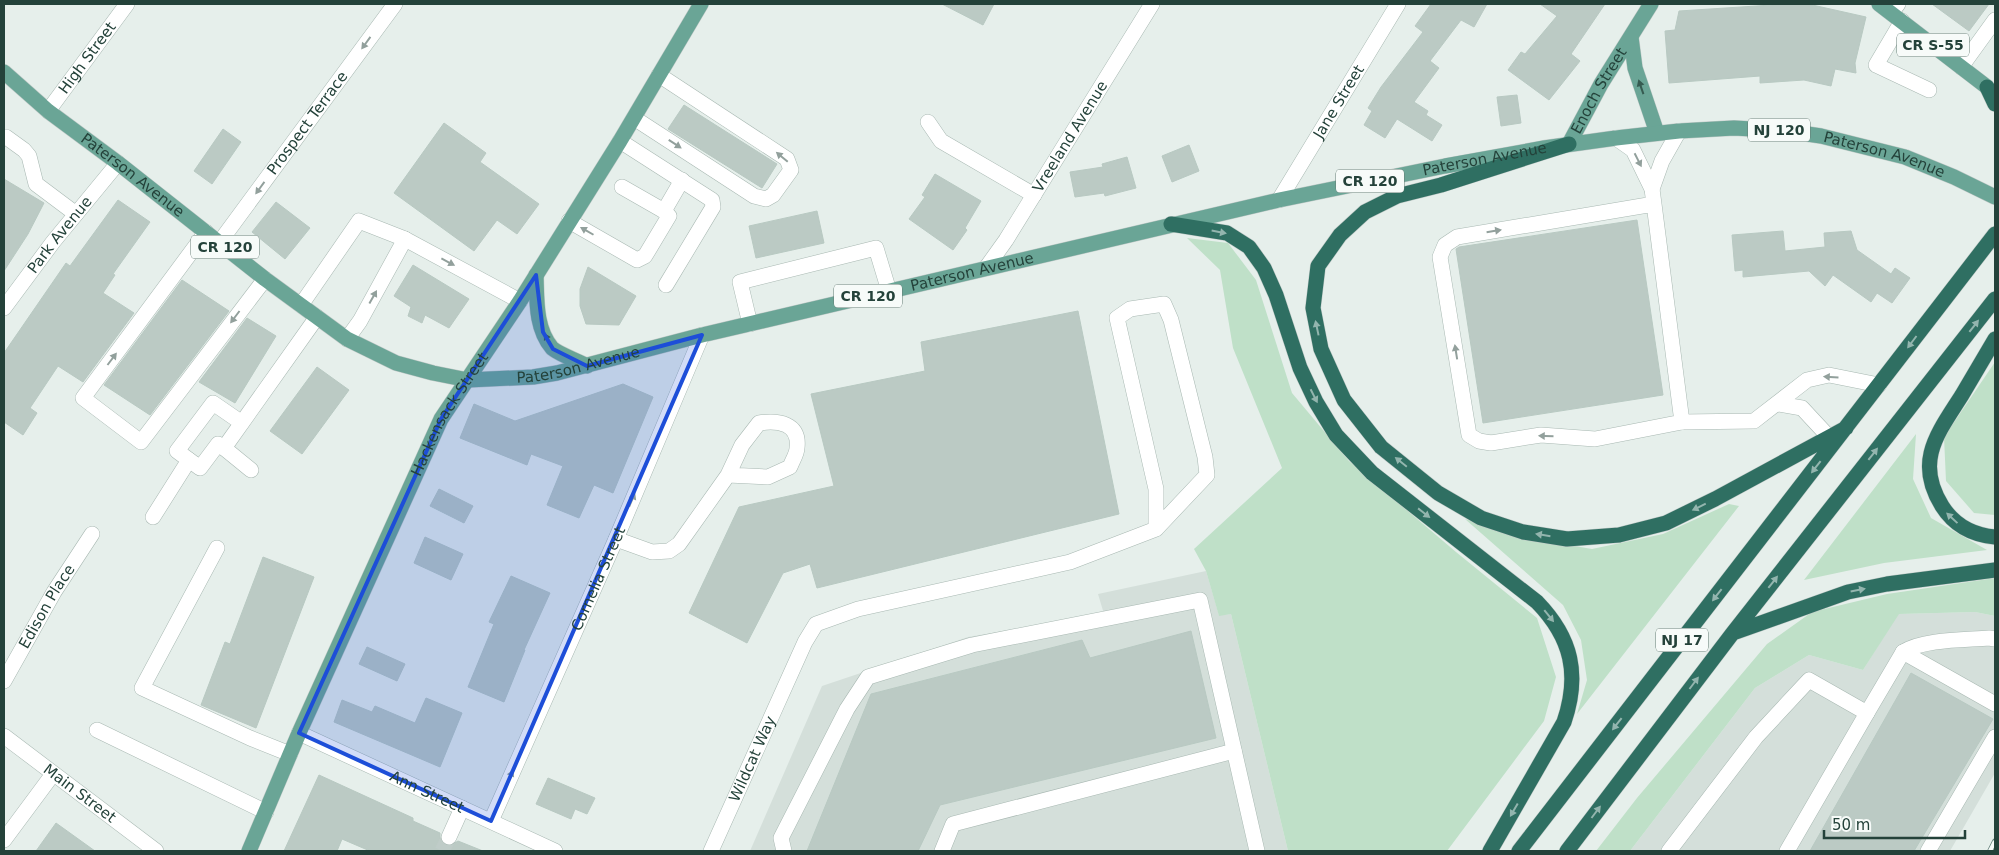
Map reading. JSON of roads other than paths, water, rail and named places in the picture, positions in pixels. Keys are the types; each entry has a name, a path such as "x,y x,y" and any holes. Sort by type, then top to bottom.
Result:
{"highway":[{"path":"1992,85 1995,104"},
{"path":"1569,144 1441,185 1397,196 1366,212 1340,235 1318,266 1313,308 1321,349 1344,400 1382,447 1438,493 1481,518 1523,532 1567,539 1619,535 1666,523 1715,499 1828,436 1846,428"},
{"path":"1171,224 1227,233 1249,248 1264,268 1276,295 1300,368 1316,402 1336,435 1372,473 1537,602 1557,626 1565,640 1572,672 1570,706 1564,722 1490,851"},
{"name":"NJ 17","path":"1519,851 1995,234"},
{"name":"NJ 17","path":"1567,851 1732,634 1995,299"},
{"path":"1995,340 1935,436 1929,462 1932,487 1945,511 1967,529 1980,535 1995,537"},
{"path":"1732,634 1848,592 1887,584 1995,570"}],"main road":[{"name":"Hackensack Street","path":"249,851 299,733 441,419 520,300 620,141 701,4"},
{"name":"Enoch Street","path":"1569,144 1601,84 1651,4"},
{"name":"CR S-55","path":"1892,10 1961,67 1992,85"},
{"name":"Enoch Street","path":"1631,38 1635,68 1657,133"},
{"name":"Paterson Avenue","path":"4,72 48,111 265,278 347,338 396,363 468,380 532,377 587,366 702,335 1279,200 1445,166 1569,144 1657,133 1724,128 1761,129 1821,136 1905,157 1995,197"},
{"path":"536,275 538,312 543,332 553,349 587,366"}],"street":[{"name":"High Street","path":"48,111 126,4"},
{"name":"Prospect Terrace","path":"220,243 395,4"},
{"name":"Vreeland Avenue","path":"986,268 1006,240 1152,4"},
{"name":"Jane Street","path":"1279,200 1398,4"},
{"path":"1892,10 1876,65 1929,90"},
{"path":"1961,67 1995,20"},
{"path":"634,118 754,196 766,199 773,195 791,170 788,159 659,75"},
{"path":"928,122 941,141 1034,195"},
{"path":"1653,196 1662,160 1679,131"},
{"path":"6,137 29,156 36,184 76,214"},
{"path":"1616,138 1632,150 1653,196 1682,422"},
{"path":"620,141 712,200 713,207 666,284"},
{"name":"Park Avenue","path":"4,308 118,163"},
{"path":"664,211 682,180"},
{"path":"569,221 636,260 645,256 669,216 664,211 622,187"},
{"path":"1653,196 1457,237 1445,245 1440,257 1470,435 1491,443 1541,435 1595,439 1682,422 1754,421 1807,380 1828,375 1879,385"},
{"path":"301,305 359,221 405,239 520,300"},
{"path":"206,232 83,398 141,442 265,278"},
{"path":"347,338 360,321 405,239"},
{"path":"750,324 740,282 876,248 889,291"},
{"path":"1164,304 1171,320 1205,457 1207,475 1156,529 1156,489 1117,318 1130,309 1164,304"},
{"path":"224,448 317,316"},
{"name":"Cornelia Street","path":"491,821 616,539 702,335"},
{"path":"242,423 213,403 176,451 200,468 218,444 251,470"},
{"path":"1778,404 1802,408 1828,436"},
{"path":"616,539 652,552 669,551 679,544 728,475 742,445 759,423 773,421 785,423 796,435 798,449 790,467 768,477 728,475"},
{"path":"153,517 189,460"},
{"name":"Wildcat Way","path":"711,851 805,642 816,624 858,610 1070,562 1156,529"},
{"name":"Edison Place","path":"4,680 54,592 92,534"},
{"path":"217,548 142,688 250,738 290,754"},
{"path":"784,851 781,838 847,709 868,677 972,645 1200,600 1257,851"},
{"path":"1786,851 1903,652 1910,648 1929,644 1995,639"},
{"path":"1903,652 1995,704"},
{"path":"1669,851 1756,737 1808,680 1867,713"},
{"path":"97,730 266,812"},
{"name":"Ann Street","path":"299,733 555,851"},
{"name":"Main Street","path":"4,736 156,851"},
{"path":"1928,851 1995,737"},
{"path":"942,851 953,824 1234,751"},
{"path":"4,840 53,774"},
{"path":"449,837 462,808"}],"tunnel":[{"path":"442,851 449,837"}],"railway":[{"path":"1990,851 1995,841"}]}
